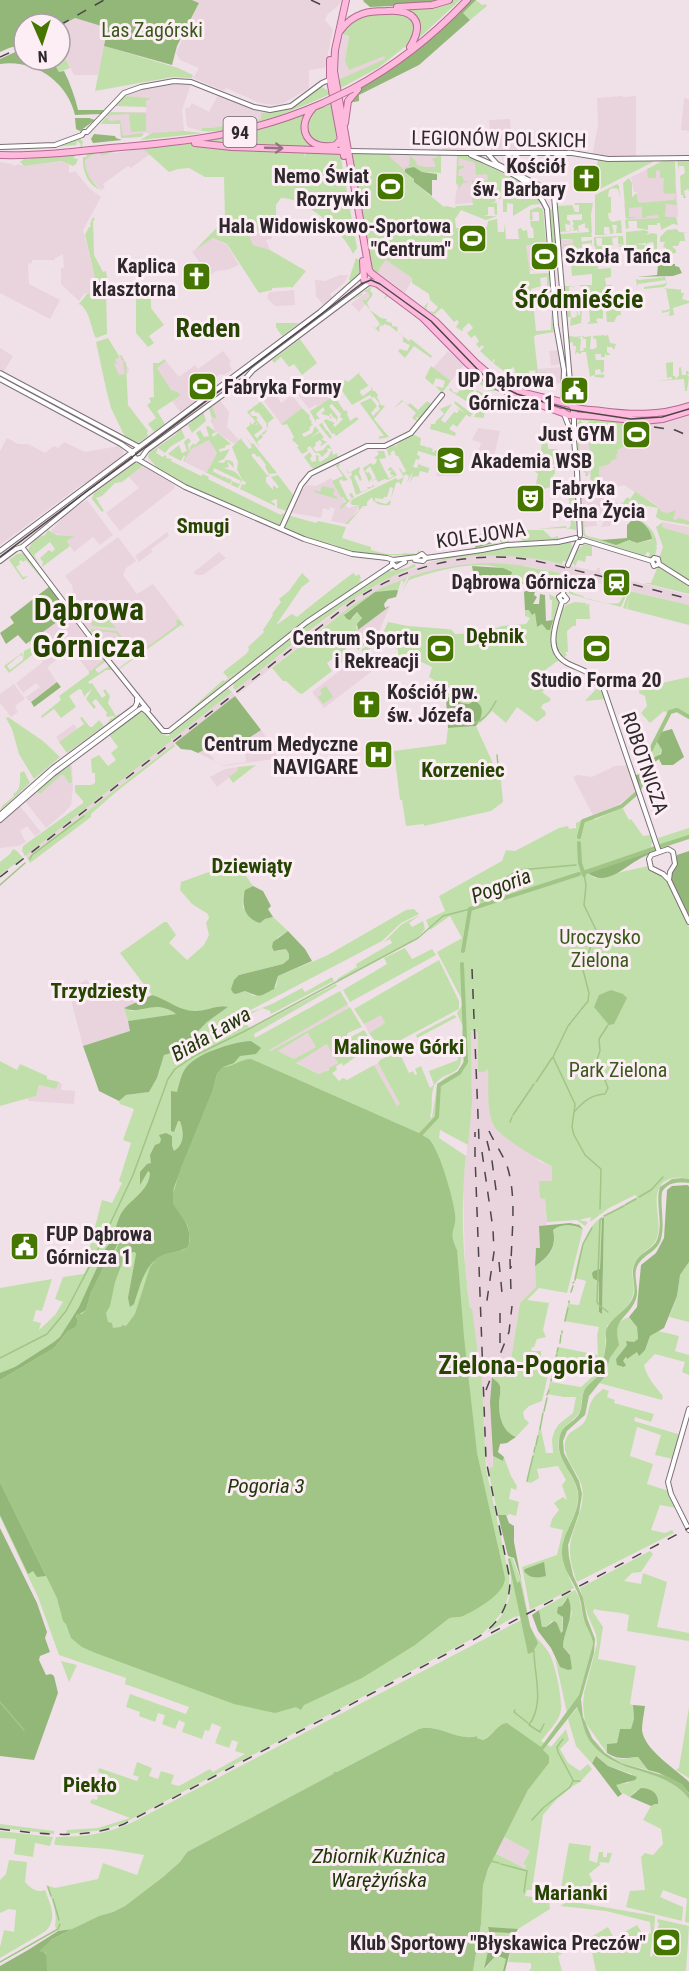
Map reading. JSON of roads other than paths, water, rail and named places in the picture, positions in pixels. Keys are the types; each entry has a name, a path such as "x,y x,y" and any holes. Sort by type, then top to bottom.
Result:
{"main road":[{"path":"339,33 352,16 371,9 432,5 449,0"},
{"name":"94","path":"0,153 56,153 219,133 285,115 321,102 351,87 385,65 441,20 461,0"},
{"name":"94","path":"351,87 365,82 390,67 426,39 467,0"},
{"path":"343,9 352,16"},
{"path":"332,79 343,9"},
{"path":"343,9 331,55 332,79 364,267 364,280 378,284 425,319 467,365 506,391 574,418 584,415 649,421 669,418 689,411"},
{"path":"352,16 369,12 398,10 407,12 414,18 417,28 417,35 410,46"},
{"path":"365,82 348,101 344,145 371,273 370,282"},
{"name":"94","path":"91,148 183,142 243,131 295,115 321,102"},
{"path":"313,108 306,116 304,124 308,139 316,144 328,146 344,145"},
{"path":"338,110 344,130"},
{"path":"183,142 234,147 334,151 344,145"},
{"name":"94","path":"0,153 74,150"},
{"path":"363,274 371,273 436,322 492,377 519,391 591,410 642,415 664,413 689,406"},
{"path":"563,402 563,413"},
{"path":"573,406 574,418"}],"street":[{"path":"0,153 56,145 82,135 86,137 87,132 124,93 141,87 174,81 191,82 254,107 270,110 291,106 332,79"},
{"path":"344,145 356,151 351,155 349,162"},
{"name":"LEGIONÓW POLSKICH","path":"344,145 356,151 578,153 611,159 689,158"},
{"path":"468,153 528,184 545,205 548,215 565,391 563,402"},
{"path":"490,164 484,158 488,153 496,164 552,193 555,203 573,406"},
{"path":"498,153 496,161 504,167"},
{"path":"541,198 545,193 552,193"},
{"path":"545,205 555,203"},
{"path":"552,263 559,261"},
{"path":"552,270 560,268"},
{"path":"0,551 321,311 363,274"},
{"path":"0,561 370,282"},
{"path":"243,369 247,372 247,376"},
{"path":"0,373 34,395"},
{"path":"237,373 238,378 242,380"},
{"path":"0,379 140,447 154,470"},
{"path":"553,400 560,398 565,391"},
{"path":"281,529 304,481 313,472 366,446 385,446 411,432 442,395"},
{"path":"563,413 574,440"},
{"path":"569,426 574,418"},
{"path":"568,565 578,538 576,478 578,472 574,418"},
{"path":"16,539 22,540 21,546 136,696 140,706 151,713 160,728 166,732 313,618 392,562 386,557 347,552 281,529 185,488 136,459 132,452 91,425"},
{"path":"121,444 125,452 121,460"},
{"name":"KOLEJOWA","path":"392,562 396,567 402,562 417,559 423,561 426,558 507,545 556,542 578,538 581,543 584,540 652,561 657,558 659,564 689,583"},
{"path":"16,539 15,546 21,546"},
{"name":"ROBOTNICZA","path":"566,575 563,594 567,598 562,602 553,634 555,651 565,662 584,669 597,678 602,677 602,684 659,852"},
{"path":"0,815 140,706"},
{"path":"0,820 14,805"},
{"name":"ROBOTNICZA","path":"669,880 670,872 675,864 673,853 668,849 651,855 649,861 653,869 669,880 689,922"},
{"path":"663,874 670,872"},
{"path":"688,1529 668,1482 689,1409"}],"water":[{"path":"611,990 627,998 614,1024 609,1025 594,1007 599,995"},
{"name":"Pogoria 3","path":"251,1059 421,1134 433,1145 442,1164 455,1214 452,1234 457,1250 477,1453 505,1578 500,1590 482,1606 463,1616 448,1619 415,1645 362,1678 304,1705 301,1710 296,1707 275,1713 234,1704 93,1652 71,1638 63,1621 57,1598 0,1482 0,1380 54,1348 68,1331 76,1327 78,1321 76,1314 82,1314 86,1310 91,1292 104,1265 111,1264 126,1229 132,1228 134,1232 106,1313 108,1322 112,1323 113,1328 126,1326 135,1314 150,1267 157,1258 188,1247 190,1240 188,1226 173,1204 173,1194 181,1167 213,1090 217,1074 223,1067"},
{"name":"Zbiornik Kuźnica Warężyńska","path":"672,1179 689,1179 689,1183 674,1183 662,1192 661,1239 657,1247 637,1267 636,1299 618,1326 619,1345 610,1358 605,1376 589,1396 585,1415 567,1431 563,1441 564,1453 579,1481 582,1494 579,1513 568,1545 569,1557 595,1639 594,1653 581,1699 583,1717 592,1738 605,1753 621,1763 669,1777 681,1784 689,1793 689,1799 679,1788 667,1781 615,1762 603,1755 587,1736 577,1707 543,1750 549,1756 549,1763 528,1790 488,1869 483,1885 481,1924 473,1971 47,1971 46,1953 39,1951 51,1940 125,1906 163,1877 180,1862 187,1852 334,1772 419,1729 433,1728 463,1737 477,1736 483,1740 507,1723 541,1747 579,1695 593,1644 579,1596 566,1571 562,1554 564,1538 577,1508 578,1492 559,1449 560,1436 564,1428 579,1414 584,1391 599,1374 607,1328 632,1299 635,1263 656,1241 660,1218 658,1199 660,1187"},
{"path":"510,1558 517,1583 520,1581 530,1626 538,1643 533,1652 528,1654 508,1559"}],"waterway":[{"path":"467,725 484,717 496,701"},
{"path":"579,837 583,821 622,806 638,792 644,763 670,712 677,710 689,717"},
{"path":"497,755 499,775"},
{"path":"30,859 32,855 84,816"},
{"name":"Pogoria","path":"661,846 689,837"},
{"path":"579,843 580,863 584,875"},
{"name":"Pogoria","path":"586,872 656,848"},
{"path":"0,885 25,863"},
{"path":"482,901 494,884 519,870 576,865"},
{"name":"Pogoria","path":"463,951 470,909 579,874"},
{"path":"584,875 586,885 584,905 596,930 583,970 589,993 588,1001 568,1026 553,1057 575,1104 572,1127 574,1135 585,1155 601,1169 600,1209"},
{"name":"Biała Ława","path":"0,1358 47,1334 66,1311 133,1175 168,1079 175,1069 196,1055 418,938 443,916 470,909"},
{"name":"Pogoria","path":"421,1134 437,1117 439,1085 459,1073 466,1062 462,964"},
{"path":"575,1111 588,1099 605,1094 608,1088 601,1070 594,1068 600,1051 599,1039 608,1025"},
{"path":"536,1082 552,1058"},
{"path":"513,1115 534,1084"},
{"path":"510,1122 512,1117"},
{"path":"639,1197 651,1190 663,1177"},
{"path":"625,1205 636,1199"},
{"path":"604,1216 624,1206"},
{"path":"602,1218 600,1220 597,1302 608,1312"},
{"path":"575,1280 583,1244 592,1228"},
{"path":"571,1292 573,1286"},
{"path":"565,1321 568,1308"},
{"path":"560,1343 561,1335"},
{"path":"557,1352 558,1348"},
{"path":"555,1364 556,1359"},
{"path":"551,1381 552,1376"},
{"path":"547,1395 549,1390"},
{"path":"544,1411 547,1398"},
{"path":"540,1429 543,1413"},
{"path":"536,1445 538,1436"},
{"path":"534,1452 535,1447"},
{"path":"527,1481 533,1456"},
{"path":"534,1651 538,1698 537,1708 529,1725 540,1732 544,1724"},
{"path":"0,1702 24,1730"},
{"path":"515,1710 514,1712 528,1723"},
{"path":"563,1739 557,1747 558,1752 573,1780"},
{"path":"532,1820 544,1807 570,1787 573,1781"},
{"path":"574,1781 580,1781"},
{"path":"491,1861 499,1863"},
{"path":"501,1864 527,1871 524,1892"},
{"path":"48,1887 51,1896"},
{"path":"53,1899 59,1920"},
{"path":"0,1962 58,1929 60,1924"}],"tram line":[{"path":"0,557 361,284 371,280 431,321 482,374 517,394 571,410 631,419 662,417 689,409"}],"railway":[{"path":"72,18 104,0"},
{"path":"311,0 328,8"},
{"path":"0,57 12,52"},
{"path":"654,427 675,430 689,436"},
{"path":"0,877 348,605 388,581 410,572 454,560 501,557 525,559 689,599"},
{"path":"472,969 479,1140"},
{"path":"489,1131 506,1164 511,1181 513,1206 511,1268"},
{"path":"0,1829 47,1834 78,1834 124,1824 473,1640 489,1629 500,1615 508,1599 510,1580 486,1460 475,1132"},
{"path":"487,1141 497,1197"},
{"path":"482,1152 494,1252 486,1307"},
{"path":"510,1259 511,1292"},
{"path":"499,1262 502,1293"},
{"path":"486,1390 509,1332 512,1306"},
{"path":"500,1313 500,1343"},
{"path":"491,1633 689,1528"}],"place":[{"name":"Kościół św. Barbary","path":"587,178"},
{"name":"Nemo Świat Rozrywki","path":"390,187"},
{"name":"Hala Widowiskowo-Sportowa \"Centrum\"","path":"472,238"},
{"name":"Szkoła Tańca","path":"544,256"},
{"name":"Kaplica klasztorna","path":"197,277"},
{"name":"Fabryka Formy","path":"203,387"},
{"name":"UP Dąbrowa Górnicza 1","path":"575,391"},
{"name":"Just GYM","path":"636,434"},
{"name":"Akademia WSB","path":"450,461"},
{"name":"Fabryka Pełna Życia","path":"531,499"},
{"name":"Dąbrowa Górnicza","path":"617,582"},
{"name":"Centrum Sportu i Rekreacji","path":"440,649"},
{"name":"Studio Forma 20","path":"596,649"},
{"name":"Kościół pw. św. Józefa","path":"366,704"},
{"name":"Centrum Medyczne NAVIGARE","path":"379,755"},
{"name":"FUP Dąbrowa Górnicza 1","path":"25,1246"},
{"name":"Klub Sportowy \"Błyskawica Preczów\"","path":"667,1943"}],"district":[{"name":"Śródmieście","path":"579,299"},
{"name":"Reden","path":"208,328"},
{"name":"Smugi","path":"203,526"},
{"name":"Dąbrowa Górnicza","path":"89,628"},
{"name":"Dębnik","path":"495,636"},
{"name":"Korzeniec","path":"463,770"},
{"name":"Dziewiąty","path":"252,866"},
{"name":"Trzydziesty","path":"99,991"},
{"name":"Malinowe Górki","path":"399,1047"},
{"name":"Zielona-Pogoria","path":"522,1365"},
{"name":"Piekło","path":"90,1785"},
{"name":"Marianki","path":"571,1893"}],"park label":[{"name":"Las Zagórski","path":"152,30"},
{"name":"Uroczysko Zielona","path":"600,948"},
{"name":"Park Zielona","path":"618,1070"}]}
